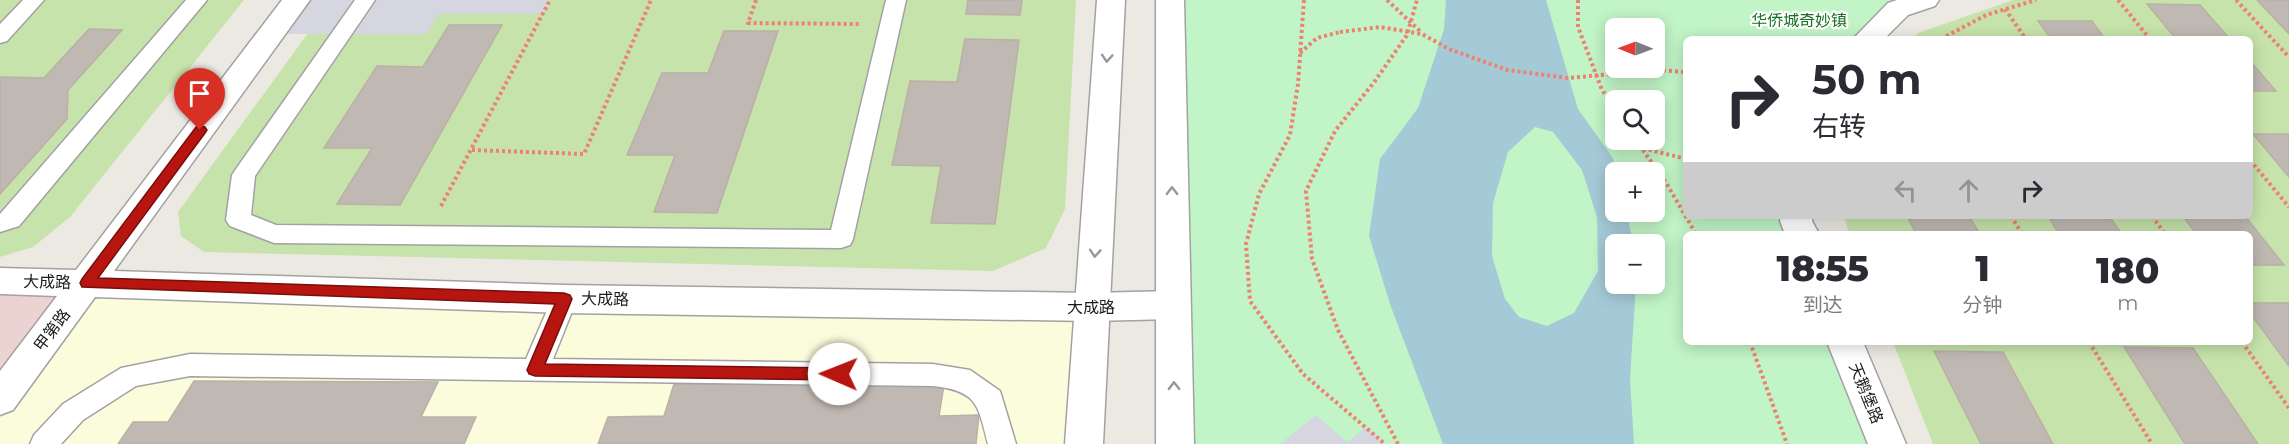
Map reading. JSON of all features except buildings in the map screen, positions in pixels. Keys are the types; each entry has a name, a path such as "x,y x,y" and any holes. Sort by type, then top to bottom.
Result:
{"street":[{"name":"甲第路","path":"0,399 296,0"},
{"path":"1084,444 1111,0"},
{"path":"1170,0 1175,444"},
{"path":"1870,36 1898,9 1924,0"},
{"name":"大成路","path":"0,281 564,299 1091,307 1173,305"},
{"name":"天鹅堡路","path":"1846,345 1887,444"}],"lane":[{"path":"0,36 34,0"},
{"path":"0,223 11,220 196,0"},
{"path":"365,0 244,175 238,220 274,234 841,239 896,0"},
{"path":"535,370 564,299"},
{"path":"44,444 73,412 130,376 190,365 933,375 961,378 990,399 1002,444"}],"path":[{"path":"425,236 550,0"},
{"path":"472,150 584,154 651,0"},
{"path":"756,0 748,22 890,25"},
{"path":"1304,0 1298,84 1290,135 1258,194 1245,244 1250,301 1302,374 1385,444"},
{"path":"1387,0 1422,34 1449,49 1507,70 1568,78 1605,75"},
{"path":"1398,444 1338,330 1312,259 1306,191 1335,132 1407,35 1417,0"},
{"path":"1578,0 1578,27 1605,94"},
{"path":"1947,36 1986,15 2036,0"},
{"path":"2118,0 2148,36"},
{"path":"2236,0 2289,57"},
{"path":"2005,9 2024,36"},
{"path":"1299,53 1317,38 1340,32 1380,27 1422,34"},
{"path":"1665,71 1683,72"},
{"path":"1643,150 1683,213"},
{"path":"1650,150 1683,158"},
{"path":"2253,164 2289,207"},
{"path":"1751,345 1787,444"},
{"path":"2091,345 2152,444"},
{"path":"2244,345 2289,408"}],"shaded area":[{"path":"296,0 550,0 543,14 439,14 427,34 271,34"},
{"path":"0,281 87,283 0,399"},
{"path":"87,283 1091,307 1084,444 0,444 0,399"},
{"path":"1316,415 1347,442 1366,427 1383,441 1379,444 1280,444"}],"green space":[{"path":"0,0 244,0 70,217 33,247 0,257"},
{"path":"332,0 1076,0 1065,209 1046,248 993,271 204,252 181,236 178,212"},
{"name":"华侨城奇妙镇","path":"1170,0 1925,0 1871,36 1683,36 1683,219 1798,219 1801,231 1683,231 1683,345 1846,345 1887,444 1175,444"},
{"path":"2013,0 2289,0 2289,444 1933,444 1894,345 2253,345 2253,231 1848,231 1845,219 2253,219 2253,36 1915,36"}],"water":[{"path":"1446,0 1546,0 1578,109 1614,162 1605,162 1605,222 1628,222 1632,234 1605,234 1605,294 1635,294 1630,379 1634,444 1443,444 1391,307 1369,236 1380,159 1418,108 1444,29","holes":["1535,127 1553,132 1582,170 1597,217 1598,271 1574,313 1547,326 1519,317 1505,299 1492,256 1493,203 1508,152"]}],"route":[{"path":"200,130 87,283 564,299 535,370 839,374"}]}
